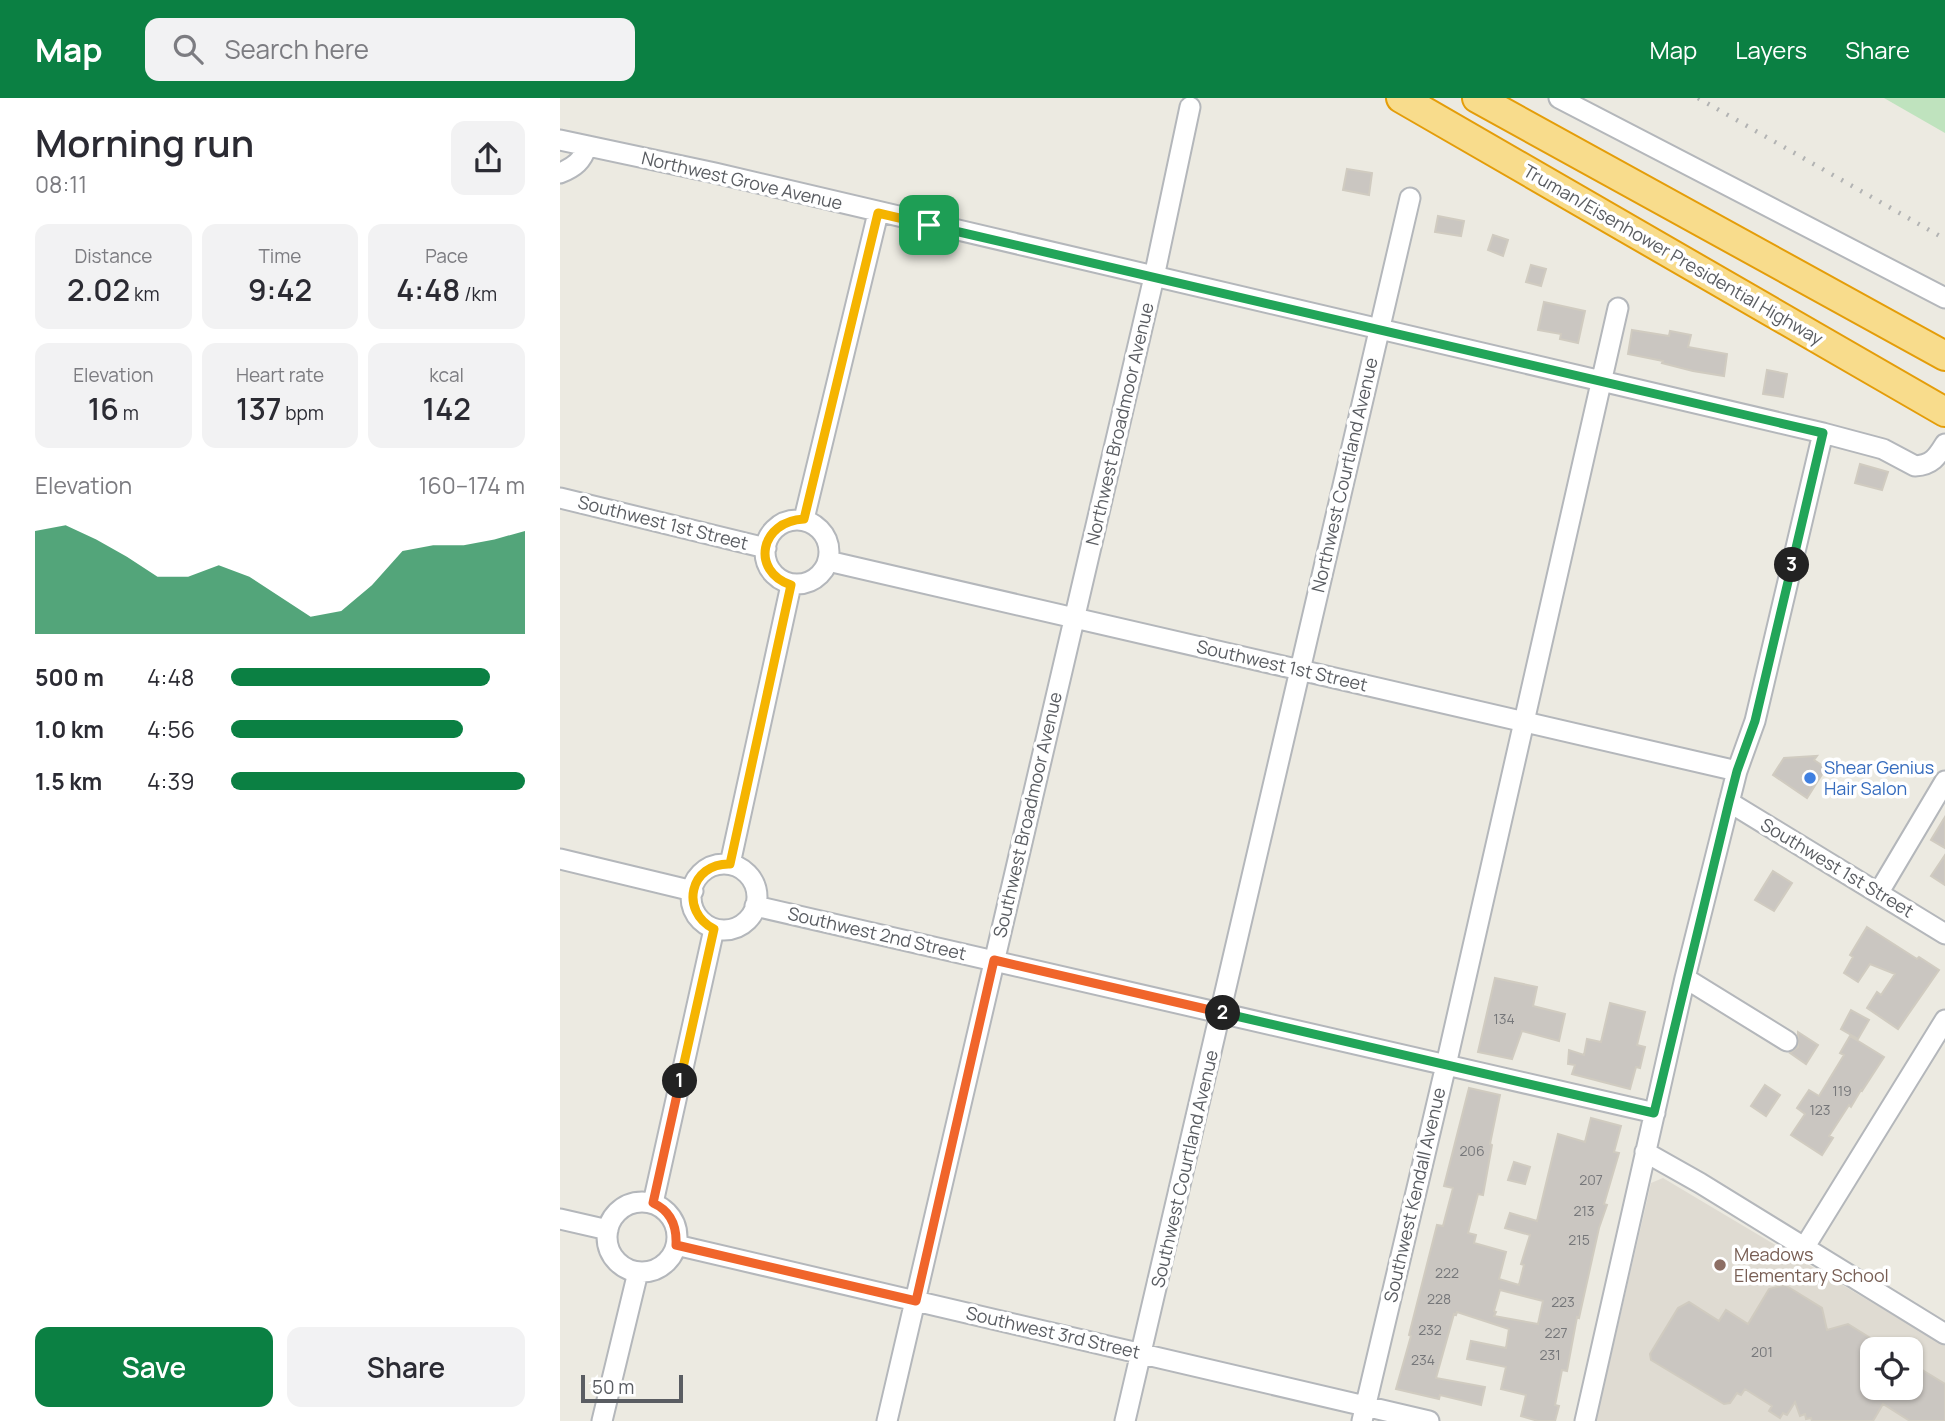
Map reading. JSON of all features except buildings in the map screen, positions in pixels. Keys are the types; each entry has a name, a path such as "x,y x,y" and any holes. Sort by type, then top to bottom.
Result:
{"highway":[{"name":"Truman/Eisenhower Presidential Highway","path":"1401,98 1945,412"},
{"path":"1477,98 1945,356"}],"street":[{"path":"1559,98 1945,298"},
{"name":"Northwest Broadmoor Avenue","path":"1075,618 1154,277 1189,107"},
{"name":"Northwest Grove Avenue","path":"560,140 1823,433 1883,449 1915,466 1931,462 1945,444"},
{"path":"560,173 578,164 587,146"},
{"name":"Northwest Courtland Avenue","path":"1299,670 1410,198"},
{"path":"804,519 878,213"},
{"name":"Southwest Kendall Avenue","path":"1364,1413 1525,723 1618,308"},
{"path":"1585,1421 1685,978 1737,771 1755,721 1823,433"},
{"name":"Southwest 1st Street","path":"560,498 766,548"},
{"path":"791,519 804,519 819,527 825,535 828,561 814,580 791,585 775,576 768,566 766,548 776,528 791,519"},
{"name":"Southwest 1st Street","path":"828,561 1737,771"},
{"path":"730,864 791,585"},
{"name":"Southwest Broadmoor Avenue","path":"887,1421 1075,618"},
{"name":"Southwest Courtland Avenue","path":"1125,1421 1222,1013 1299,670"},
{"path":"1879,892 1945,781"},
{"name":"Southwest 1st Street","path":"1729,802 1945,934"},
{"path":"560,859 693,891"},
{"path":"730,864 742,869 752,879 756,892 755,906 749,918 739,926 727,930 714,929 696,914 692,902 693,891 702,874 718,865 730,864"},
{"name":"Southwest 2nd Street","path":"755,906 1654,1113"},
{"path":"653,1203 714,929"},
{"path":"1685,978 1787,1041"},
{"path":"1804,1248 1945,1020"},
{"path":"1645,1152 1945,1334"},
{"path":"631,1203 653,1203 669,1214 675,1225 676,1245 666,1261 656,1269 638,1272 624,1268 610,1251 608,1230 614,1216 631,1203"},
{"path":"560,1219 608,1230"},
{"name":"Southwest 3rd Street","path":"676,1245 1141,1354 1364,1413 1429,1421"},
{"path":"602,1421 638,1272"}],"shaded area":[{"name":"Meadows Elementary School","path":"1663,1178 1945,1346 1945,1421 1596,1421 1651,1183"}],"green space":[{"path":"1884,98 1945,98 1945,133"}],"railway":[{"path":"1698,98 1945,239"}],"place":[{"name":"Shear Genius Hair Salon","path":"1810,778"},
{"name":"Meadows Elementary School","path":"1720,1265"}],"route":[{"path":"878,213 929,225 1823,433 1755,721 1729,802 1654,1113 994,960 916,1301 676,1245 675,1225 669,1214 653,1203 714,929 696,914 692,902 693,891 698,879 711,867 730,864 791,585 775,576 768,566 767,542 776,528 785,522 804,519 878,213"}]}
